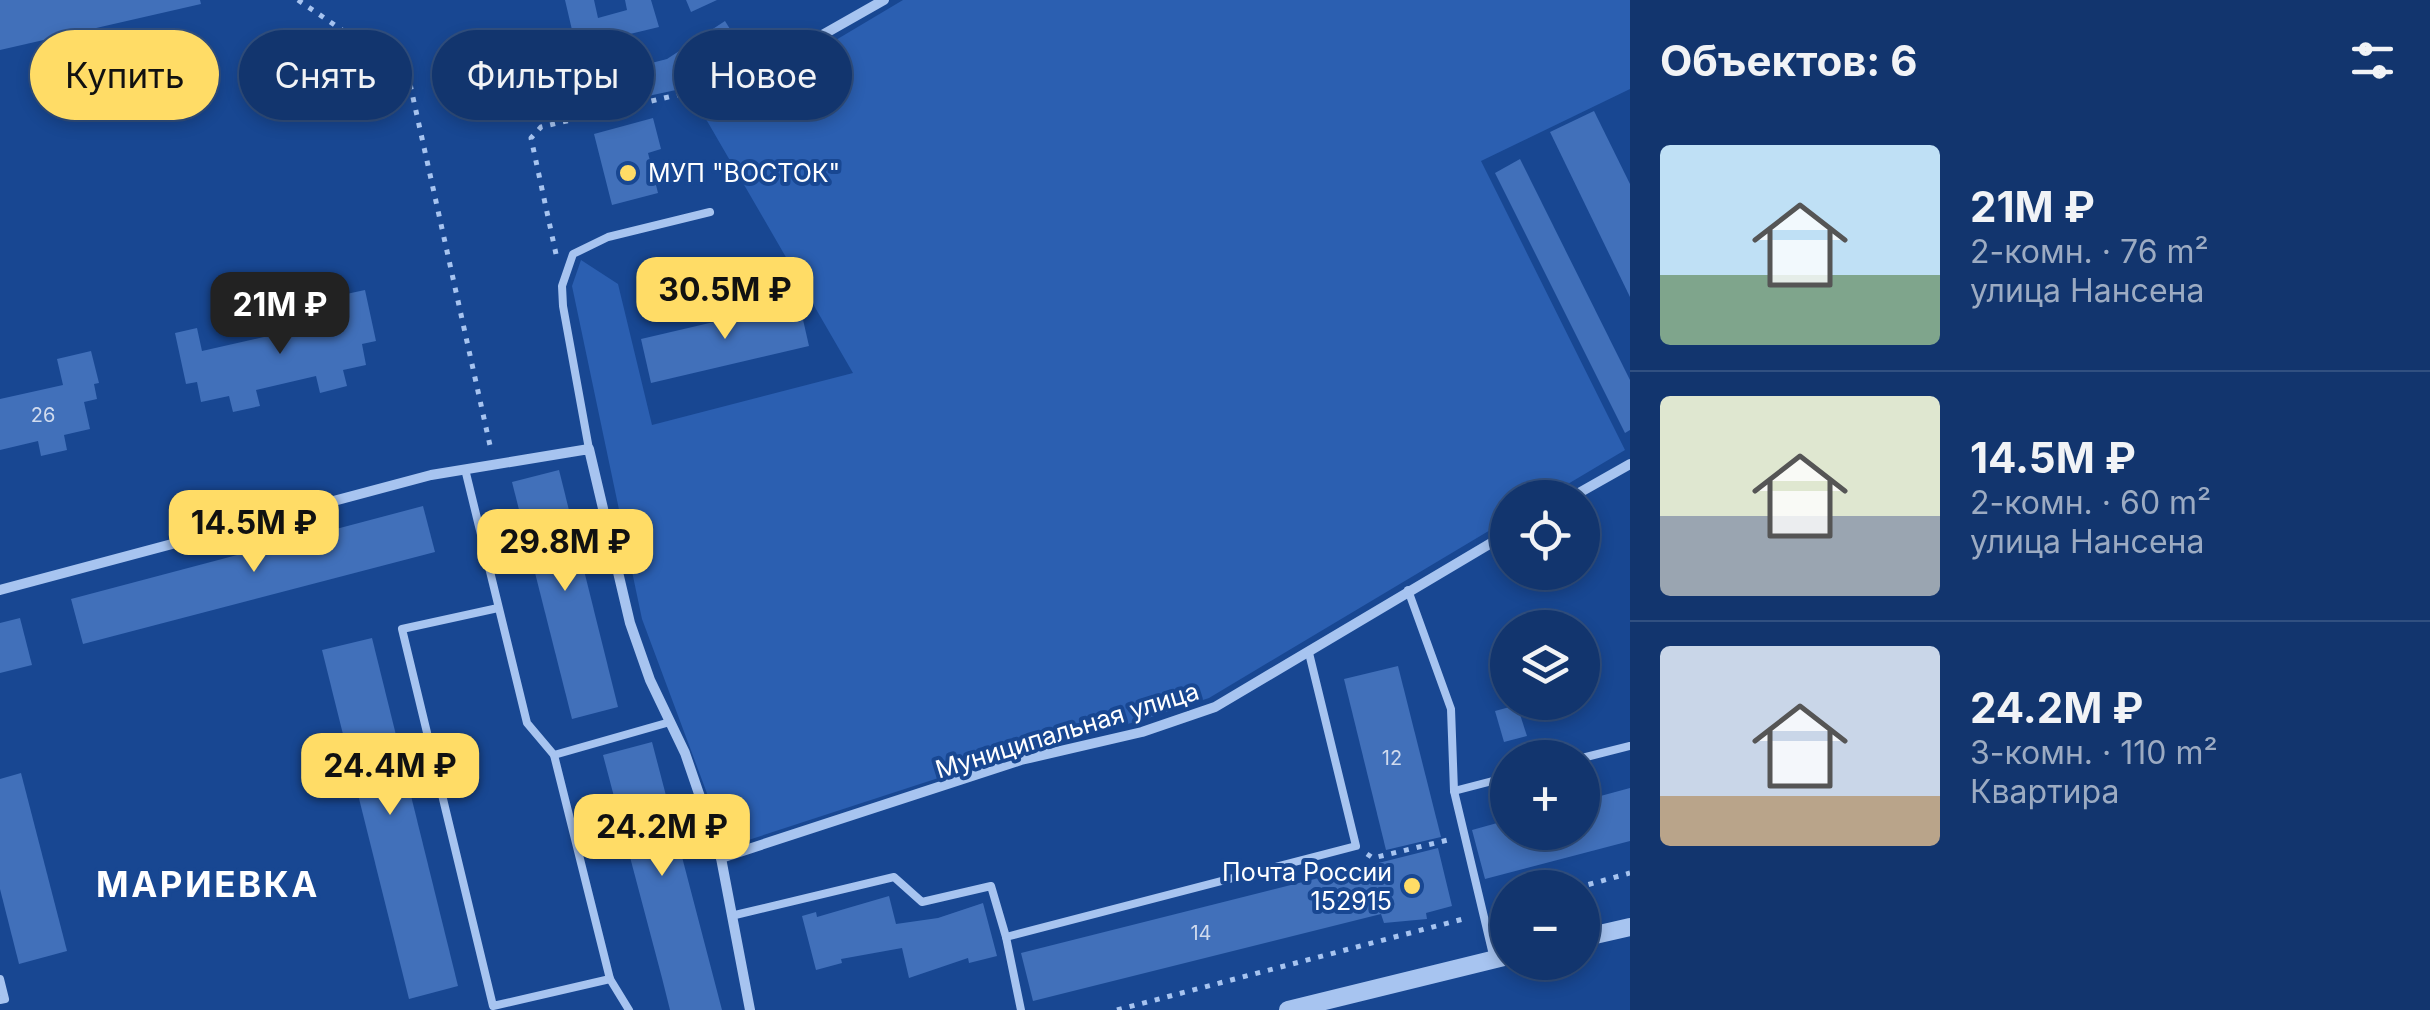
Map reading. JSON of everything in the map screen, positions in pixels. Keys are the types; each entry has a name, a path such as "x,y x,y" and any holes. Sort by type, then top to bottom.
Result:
{"street":[{"path":"832,30 884,0"},
{"path":"0,590 204,532 465,468 589,448 630,623 722,858 736,915 750,1010"},
{"path":"1600,481 1630,464"},
{"name":"Муниципальная улица","path":"722,858 1035,756 1142,732 1215,707 1490,542"},
{"path":"1600,935 1629,930"},
{"path":"1288,1010 1490,960"}],"lane":[{"path":"589,448 567,336 562,286 572,254 593,242 710,212"},
{"path":"465,468 527,724 554,755 610,978 630,1010"},
{"path":"1408,590 1451,710 1454,791 1490,930"},
{"path":"498,608 402,629 493,1006 610,978"},
{"path":"1006,937 1356,846 1309,653"},
{"path":"554,755 670,722"},
{"path":"1600,754 1630,746"},
{"path":"1454,791 1490,782"},
{"path":"736,915 894,877 922,902 991,886 1022,1010"},
{"path":"0,979 5,999 0,1000"}],"path":[{"path":"298,0 408,75 494,462"},
{"path":"562,286 531,138 541,127 674,96"},
{"path":"1356,846 1373,858 1465,836"},
{"path":"1600,881 1630,873"},
{"path":"1117,1010 1483,913"}],"shaded area":[{"path":"903,0 1630,0 1630,89 1481,161 1625,450 1575,480 1490,480 1490,530 1209,698 1136,722 1058,739 727,847 642,619 572,286 581,260 618,284 652,425 853,373 707,120 852,120 852,30"}],"building":[{"path":"0,0 200,0 201,4 87,30 30,30 30,43 0,50"},
{"path":"565,0 594,0 598,18 627,10 625,0 651,0 659,27 647,30 572,30"},
{"path":"686,0 717,0 691,12"},
{"path":"725,21 731,30 711,30"},
{"path":"674,54 674,90 654,95 654,62"},
{"path":"1594,111 1630,184 1630,297 1550,132"},
{"name":"МУП \"ВОСТОК\"","path":"654,120 661,149 648,153 658,193 612,205 594,134"},
{"path":"1520,159 1630,380 1630,430 1625,433 1495,173"},
{"path":"365,290 376,341 362,344 366,365 343,370 347,386 320,393 316,376 256,390 260,406 233,412 229,396 201,402 197,382 186,384 175,333 197,328 202,351 343,319 337,296"},
{"path":"799,302 809,346 651,383 641,339"},
{"path":"91,351 99,383 94,384 97,399 84,402 90,429 64,435 67,450 41,456 38,441 0,450 0,399 63,385 57,359"},
{"path":"559,470 618,707 572,719 512,482"},
{"path":"423,506 435,552 83,644 71,599"},
{"path":"20,618 32,665 0,673 0,623"},
{"path":"372,638 458,986 409,999 322,650"},
{"path":"1398,666 1441,837 1386,850 1344,679"},
{"path":"1498,720 1522,720 1527,736 1503,740"},
{"path":"652,742 722,1010 670,1010 603,755"},
{"path":"21,773 67,951 19,964 0,889 0,779"},
{"path":"1630,788 1630,841 1600,849 1600,796"},
{"path":"1490,825 1490,850 1596,850 1519,870 1490,870 1490,878 1485,879 1472,830"},
{"path":"1438,848 1452,906 1426,913 1427,919 1384,923 1381,914 1033,1001 1021,953"},
{"path":"889,896 896,924 938,918 983,903 997,956 969,963 968,958 909,978 902,948 841,959 842,963 816,970 802,916 816,912 817,917"}],"place":[{"name":"МУП \"ВОСТОК\"","path":"628,173"},
{"name":"Почта России 152915","path":"1412,886"}],"district":[{"name":"МАРИЕВКА","path":"208,885"}]}
